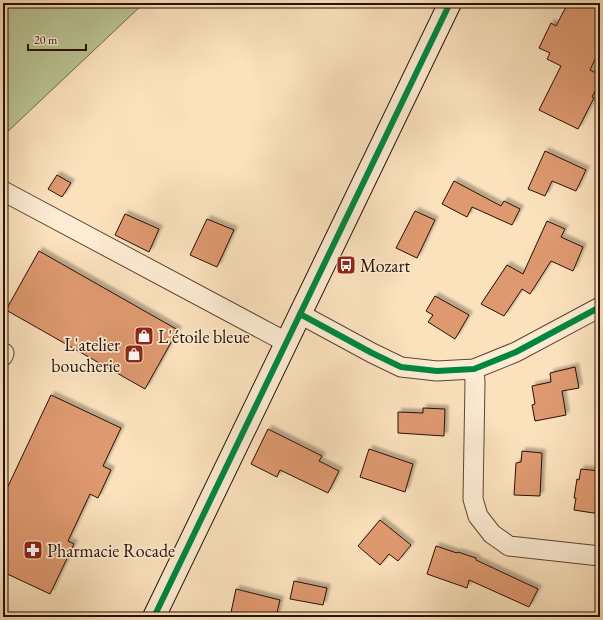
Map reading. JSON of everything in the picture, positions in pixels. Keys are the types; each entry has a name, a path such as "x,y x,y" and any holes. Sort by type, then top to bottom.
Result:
{"main road":[{"path":"154,617 450,3"}],"street":[{"path":"3,191 286,342"},
{"path":"300,314 372,354 401,367 437,371 474,369 516,352 600,306"},
{"path":"474,369 473,499 478,516 492,534 509,546 600,556"}],"green space":[{"path":"3,3 144,3 3,136"}],"building":[{"path":"568,3 600,3 600,48 590,70 600,75 600,82 592,97 594,98 578,129 539,110 561,66 547,59 550,53 539,48 551,23 556,26"},
{"path":"545,151 586,170 576,191 552,181 545,196 528,189"},
{"path":"57,175 71,183 62,197 48,189"},
{"path":"454,181 501,206 504,201 520,209 512,225 472,207 467,217 442,204"},
{"path":"415,211 435,220 417,258 396,248"},
{"path":"125,214 159,229 149,252 115,235"},
{"path":"207,219 234,230 217,267 190,255"},
{"path":"547,221 565,229 561,237 583,247 573,271 551,261 530,294 522,289 504,316 481,304 507,265 523,274"},
{"path":"39,251 178,330 145,389 6,310"},
{"path":"435,296 469,315 455,339 428,322 433,315 426,311"},
{"path":"575,367 579,388 562,391 566,415 535,421 532,405 535,404 532,386 551,382 550,373"},
{"path":"51,395 121,428 103,466 111,470 98,498 90,494 68,541 74,544 50,594 3,572 3,497"},
{"path":"423,408 445,409 444,436 398,433 398,412 423,413"},
{"path":"268,429 322,456 319,461 339,471 328,493 280,470 277,477 251,464"},
{"path":"369,449 413,464 405,492 360,477"},
{"path":"522,451 542,453 540,496 514,495 516,463 521,462"},
{"path":"581,469 600,471 600,514 574,510 577,479 579,480"},
{"path":"380,520 411,545 398,561 389,554 380,565 358,546"},
{"path":"436,546 476,558 476,560 538,589 529,607 469,580 467,588 427,574"},
{"path":"294,581 327,588 323,605 290,599"},
{"path":"236,589 280,600 276,617 230,617"}],"cycle path":[{"path":"154,617 450,3"},
{"path":"300,314 401,367 437,371 474,369 516,352 600,307"}],"place":[{"name":"Mozart","path":"346,265"},
{"name":"L'étoile bleue","path":"144,336"},
{"name":"L'atelier boucherie","path":"134,354"},
{"name":"Pharmacie Rocade","path":"33,550"}]}
